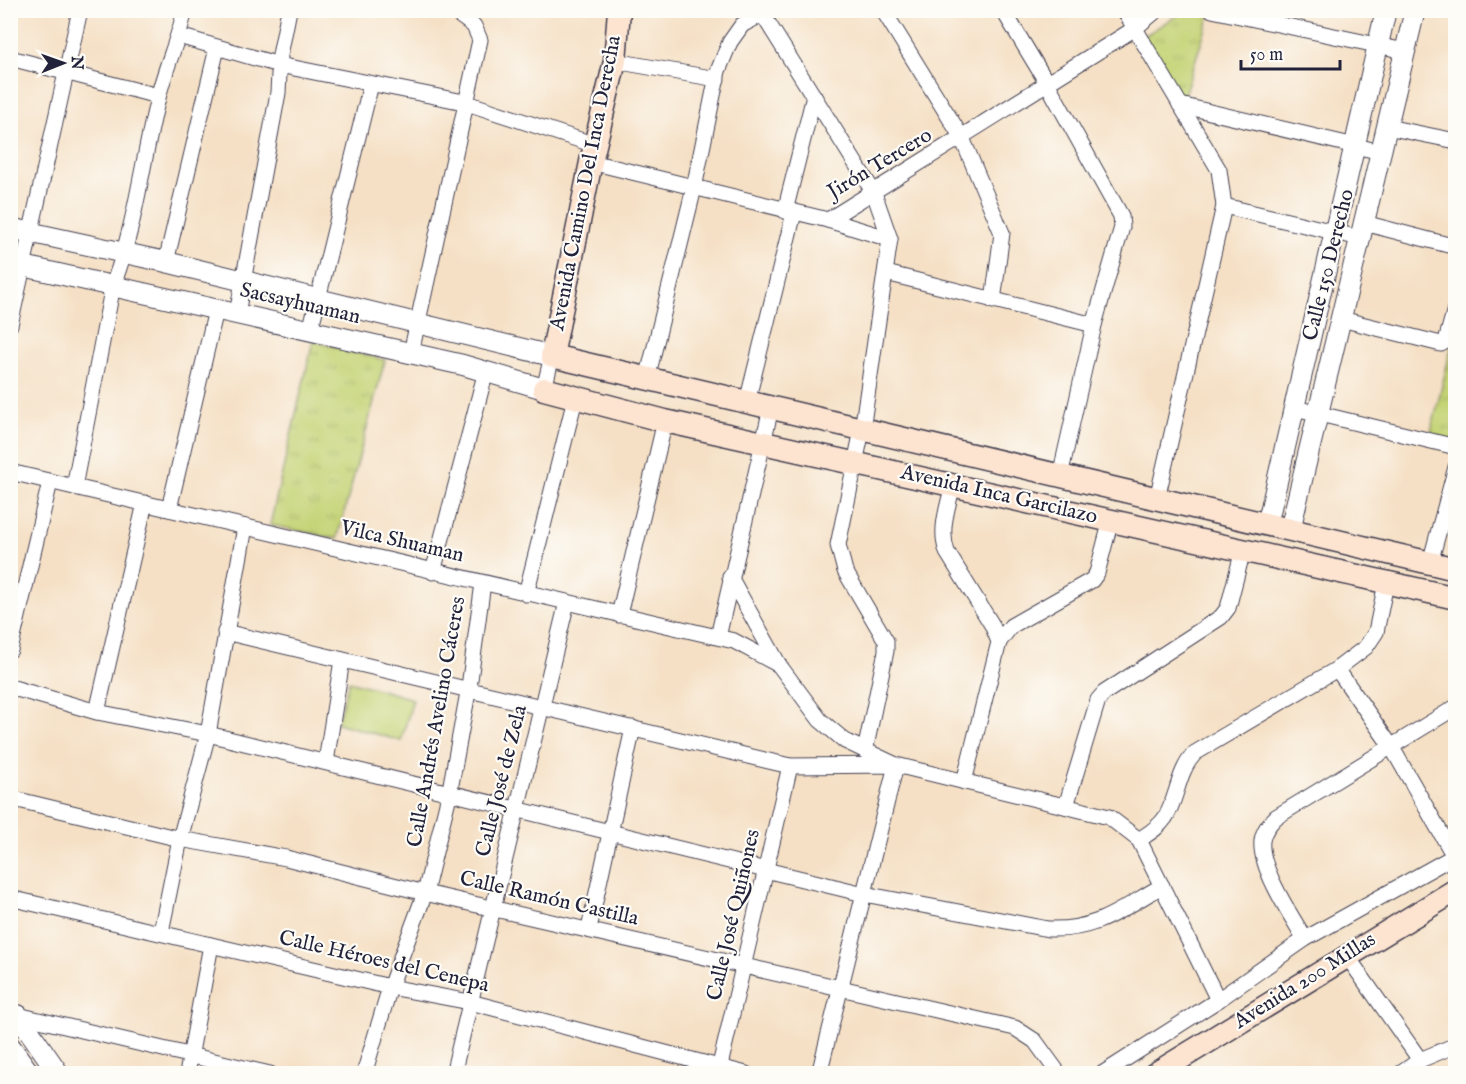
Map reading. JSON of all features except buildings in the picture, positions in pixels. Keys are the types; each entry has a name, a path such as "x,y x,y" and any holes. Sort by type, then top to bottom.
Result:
{"main road":[{"name":"Avenida Camino Del Inca Derecha","path":"552,356 593,154 615,61 619,10"},
{"name":"Avenida Inca Garcilazo","path":"552,356 1455,569"},
{"name":"Avenida Inca Garcilazo","path":"544,389 575,399 666,421 1455,598"},
{"name":"Avenida 200 Millas","path":"1155,1074 1455,890"}],"street":[{"path":"10,325 18,264 32,233 80,10"},
{"path":"74,487 113,285 125,254 158,96 180,36 185,10"},
{"path":"237,314 278,93 279,65 289,10"},
{"path":"411,353 464,102 480,40 474,26 452,10"},
{"path":"883,10 962,138 1002,232 993,301"},
{"path":"1003,10 1047,83 1121,216 1122,226 1094,326 1060,476"},
{"path":"1124,10 1219,170 1224,206 1156,499"},
{"name":"Jirón Tercero","path":"180,36 279,65 464,102 593,154 694,188 828,220 1134,29 1157,10"},
{"path":"1212,10 1269,17 1377,46 1405,51"},
{"name":"Calle 150 Derecho","path":"1267,525 1386,10"},
{"name":"Calle 150 Derecho","path":"1290,530 1415,10"},
{"path":"647,378 694,188 717,79 730,42 742,25 767,13 814,96 874,193 891,239 862,430 838,545 839,557 845,571 886,641 866,751"},
{"path":"166,262 217,48"},
{"path":"10,58 158,96"},
{"path":"615,61 717,79"},
{"path":"310,331 371,84"},
{"path":"747,402 814,96"},
{"path":"1180,105 1381,152"},
{"path":"1387,127 1455,141"},
{"path":"1224,206 1336,232 1362,230 1455,248"},
{"path":"828,220 891,239"},
{"path":"10,228 244,280 552,356 544,389"},
{"name":"Sacsayhuaman","path":"18,264 411,353 486,371 544,389"},
{"path":"886,273 1094,326"},
{"path":"1341,319 1441,344 1446,341 1455,305"},
{"path":"169,509 216,310"},
{"path":"433,572 486,371"},
{"path":"526,594 575,399"},
{"path":"718,637 730,577 771,408"},
{"path":"1295,408 1455,447"},
{"path":"619,615 666,421"},
{"path":"1430,563 1455,466"},
{"name":"Vilca Shuaman","path":"10,472 734,641 779,665"},
{"path":"10,650 50,482"},
{"path":"953,484 942,531 943,540 992,625 999,642"},
{"path":"97,712 145,503"},
{"path":"964,782 999,642 1011,626 1092,580 1097,573 1111,520"},
{"path":"161,932 180,839 208,734 245,527"},
{"path":"1066,806 1098,700 1104,693 1221,617 1228,608 1243,550"},
{"path":"730,577 779,665 830,731 896,765 1109,817 1139,840 1218,1000"},
{"name":"Calle Andrés Avelino Cáceres","path":"364,1074 390,987 425,892 449,795 469,687 483,583"},
{"path":"1139,840 1156,828 1166,816 1181,775 1195,753 1337,669 1373,639 1386,583"},
{"name":"Calle José de Zela","path":"453,1074 567,603"},
{"path":"225,632 469,687 790,766 896,765"},
{"path":"326,762 342,660"},
{"path":"1102,1074 1218,1000 1305,939 1455,855 1391,746 1337,669"},
{"path":"10,687 97,712 208,734 326,762 449,795 610,831 864,894 1047,929 1071,930 1096,924 1161,886"},
{"path":"1305,939 1265,861 1262,839 1267,828 1276,817 1455,707"},
{"path":"589,929 633,728"},
{"path":"819,1074 896,765"},
{"name":"Calle José Quiñones","path":"719,1070 790,766"},
{"name":"Calle Ramón Castilla","path":"10,798 180,839 286,858 744,967 1016,1028 1035,1041 1059,1074"},
{"name":"Calle Héroes del Cenepa","path":"10,898 390,987 470,1002 719,1070 746,1074"},
{"path":"187,1074 211,945"},
{"path":"1347,956 1420,1060"},
{"path":"14,1014 270,1074"},
{"path":"14,1014 35,1035 59,1074"},
{"path":"10,1046 30,1074"},
{"path":"1400,1074 1420,1060 1454,1051"}],"green space":[{"path":"1184,11 1210,15 1182,102 1144,36"},
{"path":"1455,332 1455,446 1430,436"},
{"path":"313,341 385,360 337,539 270,525"},
{"path":"349,681 413,699 401,741 337,723"}]}
